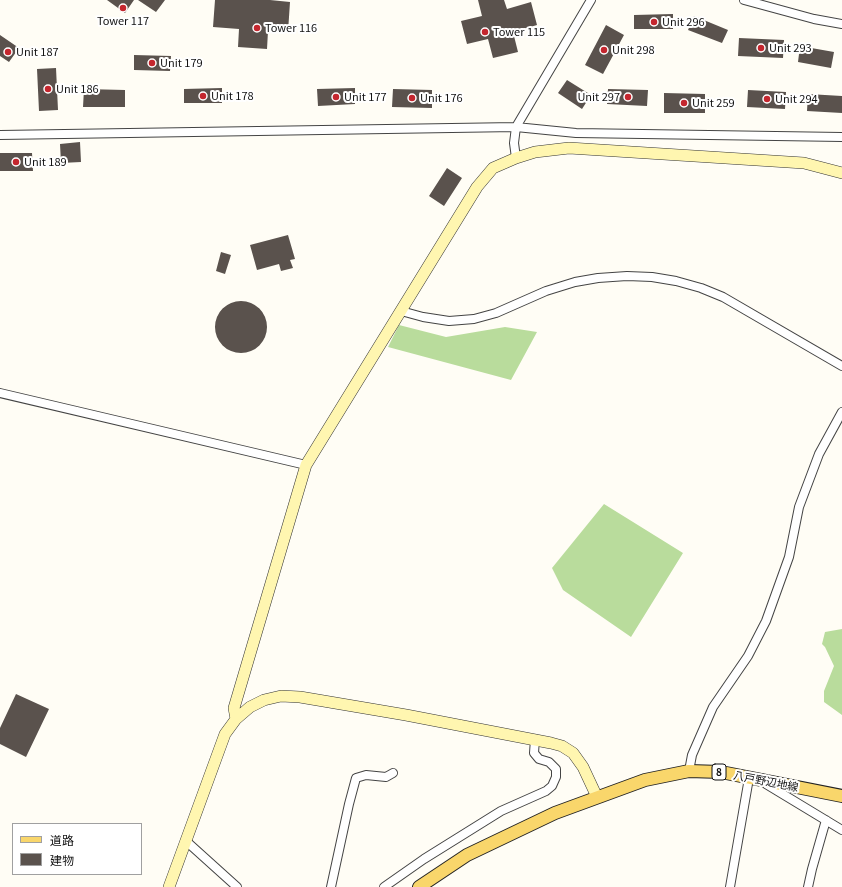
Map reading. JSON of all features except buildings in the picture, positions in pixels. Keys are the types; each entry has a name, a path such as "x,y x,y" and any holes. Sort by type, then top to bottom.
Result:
{"main road":[{"name":"八戸野辺地線","path":"597,797 645,780 689,771 721,772 842,796"},
{"name":"8","path":"419,887 467,855 555,813 597,797"}],"street":[{"path":"516,158 514,143 516,127 591,0"},
{"path":"744,0 814,19 842,24"},
{"path":"0,135 516,127 576,133 842,137"},
{"path":"236,718 234,708 306,465 477,187 493,168 535,152 568,148 804,163 842,173"},
{"path":"401,311 423,318 449,321 474,319 496,313 546,291 575,282 613,277 652,277 676,281 702,288 723,298 842,366"},
{"path":"0,393 306,465"},
{"path":"689,771 692,755 713,707 748,656 766,621 789,557 799,506 819,454 842,412"},
{"path":"169,887 223,740 236,718 250,707 264,700 281,696 300,697 406,715 535,739 562,746 573,753 583,767 597,797"},
{"path":"384,887 424,859 501,811 546,791 552,786 556,777 556,770 549,762 540,759 534,753 535,739"},
{"path":"331,887 348,804 356,778 366,775 386,777 393,773"},
{"path":"730,887 755,779 842,830"},
{"path":"808,887 826,820"},
{"path":"186,841 237,887"}],"green space":[{"path":"399,325 446,337 505,327 537,332 511,380 388,347"},
{"path":"604,504 683,553 631,637 563,590 552,568"},
{"path":"842,629 842,715 824,702 824,691 834,666 822,644 825,632"}],"place":[{"name":"Tower 117","path":"123,8"},
{"name":"Unit 296","path":"654,22"},
{"name":"Tower 116","path":"257,28"},
{"name":"Tower 115","path":"485,32"},
{"name":"Unit 293","path":"761,48"},
{"name":"Unit 298","path":"604,50"},
{"name":"Unit 187","path":"8,52"},
{"name":"Unit 179","path":"152,63"},
{"name":"Unit 186","path":"48,89"},
{"name":"Unit 178","path":"203,96"},
{"name":"Unit 177","path":"336,97"},
{"name":"Unit 297","path":"628,97"},
{"name":"Unit 176","path":"412,98"},
{"name":"Unit 294","path":"767,99"},
{"name":"Unit 259","path":"684,103"},
{"name":"Unit 189","path":"16,162"}]}
